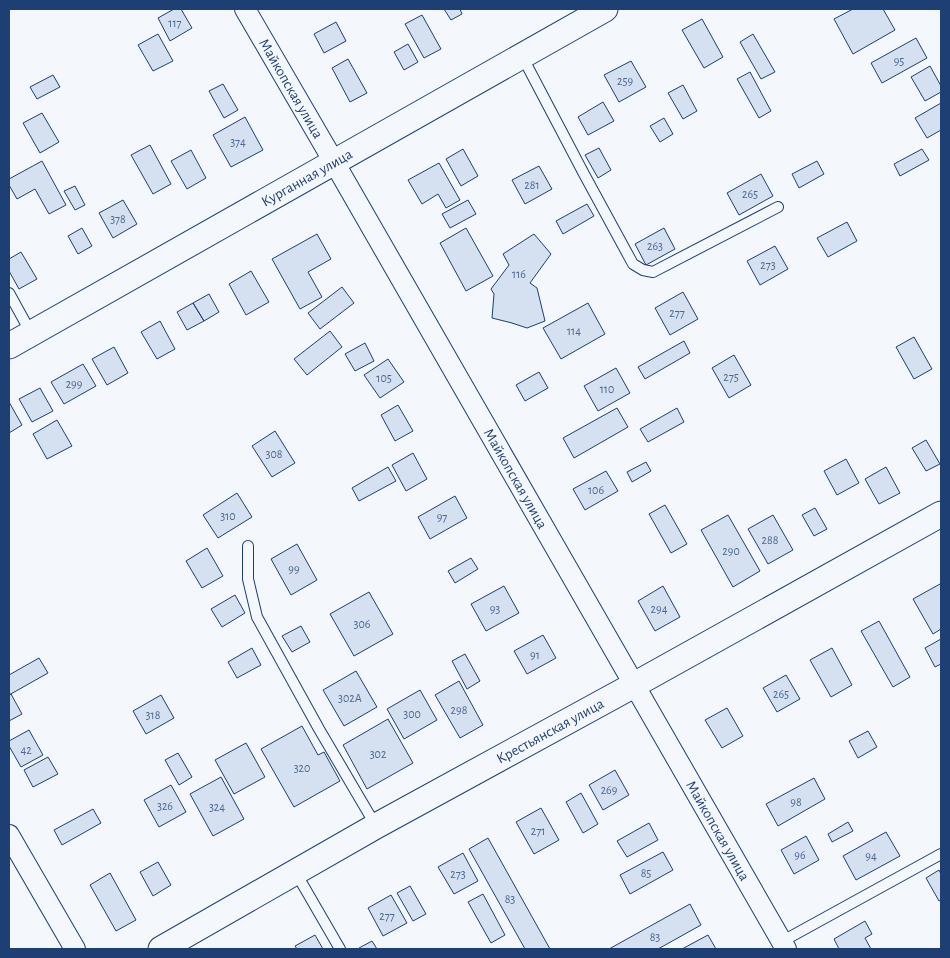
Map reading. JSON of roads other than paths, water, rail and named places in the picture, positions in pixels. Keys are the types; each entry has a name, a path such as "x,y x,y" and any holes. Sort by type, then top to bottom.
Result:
{"street":[{"name":"Майкопская улица","path":"245,9 784,945"},
{"name":"Курганная улица","path":"9,346 606,9"},
{"name":"Крестьянская улица","path":"161,949 376,826 941,514"},
{"path":"9,835 75,949"}],"lane":[{"path":"522,56 633,264 643,270 653,272 778,207"},
{"path":"9,293 31,333"},
{"path":"248,546 248,579 257,617 319,729 376,826"},
{"path":"784,945 941,854"},
{"path":"296,873 340,949"}]}
